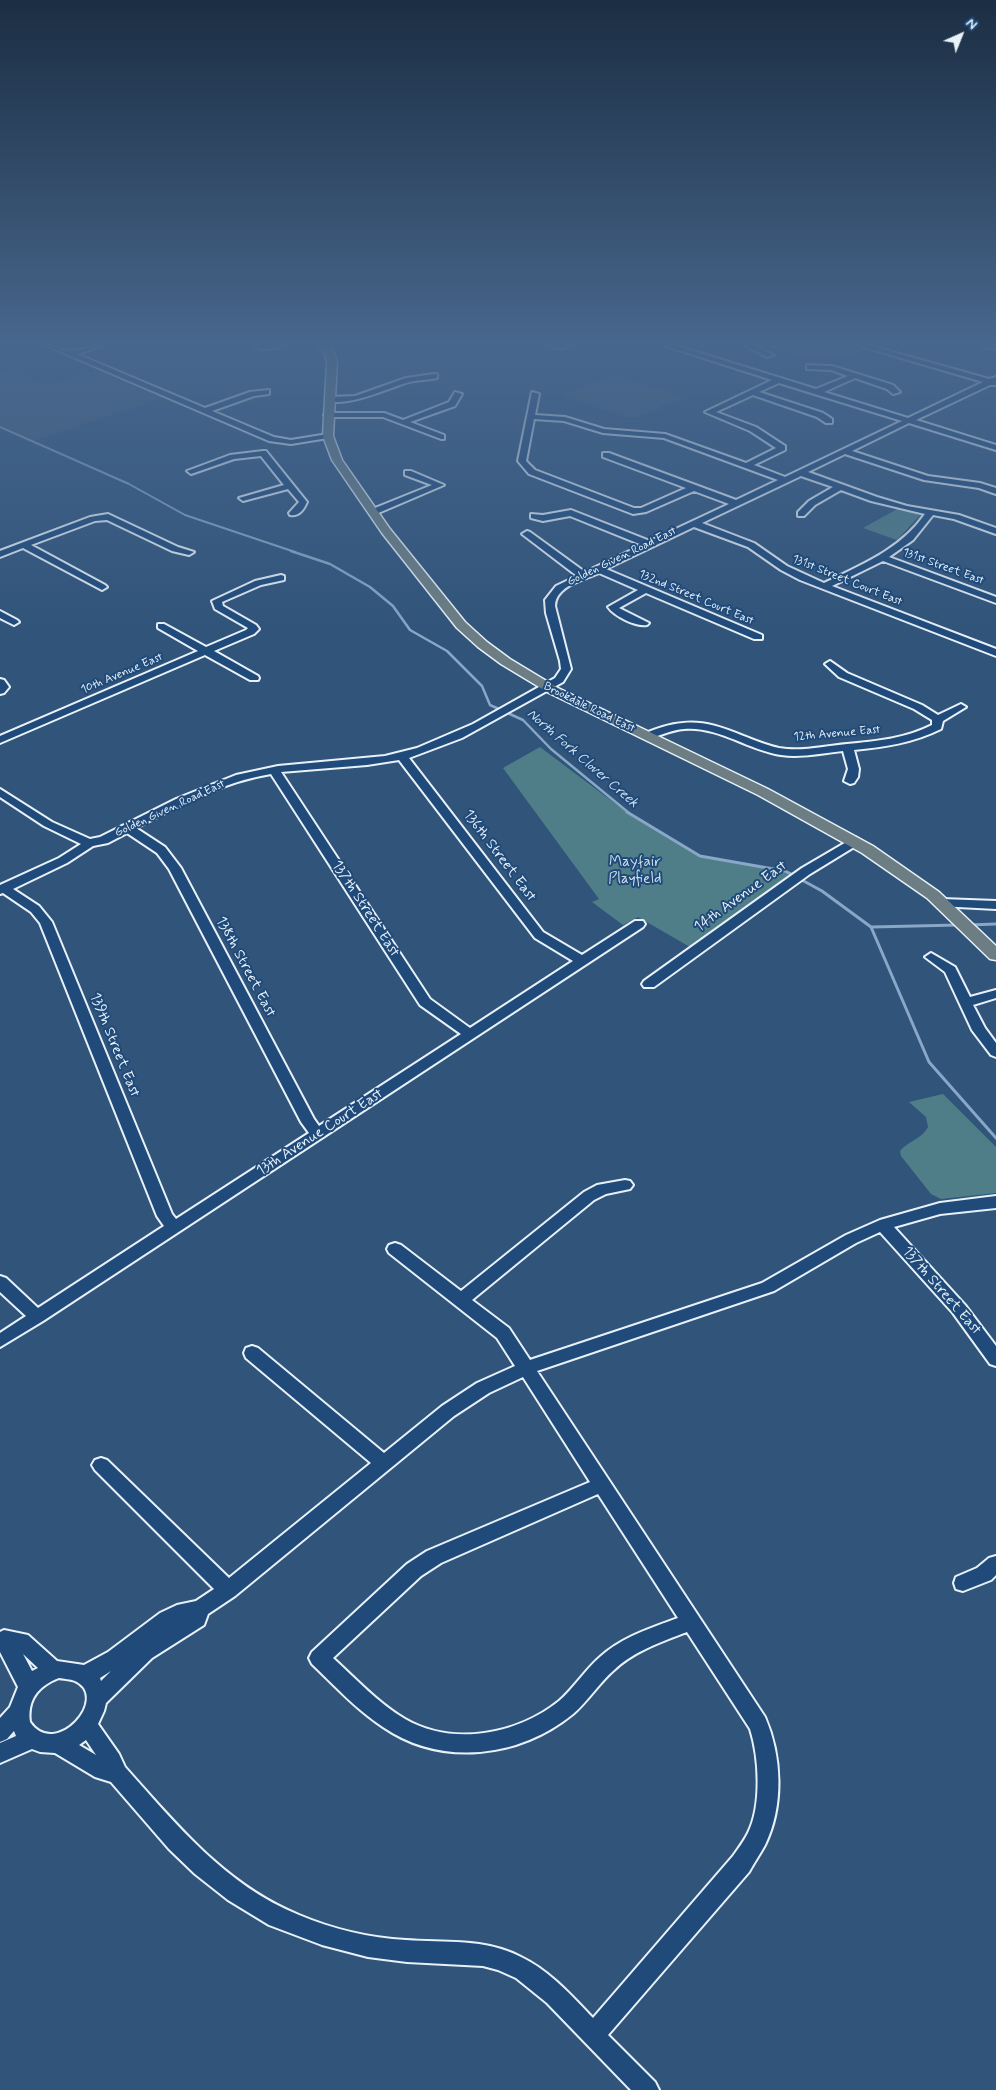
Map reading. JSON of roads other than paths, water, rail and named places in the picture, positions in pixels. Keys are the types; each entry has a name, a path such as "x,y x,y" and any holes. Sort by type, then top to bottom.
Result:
{"main road":[{"name":"Brookdale Road East","path":"330,443 337,460 373,512 461,625 506,664 547,688 783,802 855,841 942,903 996,955"}],"street":[{"path":"190,471 233,456 263,453 276,443"},
{"path":"526,443 522,461 524,466 539,475 633,511 644,510 693,488"},
{"path":"682,443 784,479"},
{"path":"748,466 778,452 782,446 775,443"},
{"name":"Golden Given Road East","path":"2,889 87,847 89,843 104,840 215,786 274,770 402,756 434,745 547,688 562,677 566,666 550,600 559,588 862,443"},
{"path":"978,443 996,448"},
{"path":"844,451 927,478 980,486 996,491"},
{"path":"263,453 303,502 300,508 293,513"},
{"path":"606,455 735,503"},
{"path":"799,472 892,504 956,517 996,531"},
{"path":"373,512 439,486 438,483 408,473"},
{"path":"243,498 290,486"},
{"path":"801,514 812,503 840,487"},
{"path":"534,516 544,519 562,513 571,513 649,544"},
{"path":"825,586 881,557 912,536 922,526 930,513"},
{"path":"2,551 24,545 93,519 108,516 174,549 188,552"},
{"name":"131st Street Court East","path":"693,523 751,545 787,570 996,654"},
{"path":"527,534 584,576"},
{"path":"24,545 102,587"},
{"name":"131st Street East","path":"881,557 996,600"},
{"name":"132nd Street Court East","path":"598,569 758,638"},
{"name":"10th Avenue East","path":"0,740 207,652 254,630 251,626 216,605 217,601 266,580 281,578"},
{"path":"644,623 616,611 614,607 645,590"},
{"path":"0,614 14,622"},
{"path":"161,626 254,678"},
{"path":"830,664 843,675 918,707 938,719"},
{"path":"0,682 4,687 0,691"},
{"name":"12th Avenue East","path":"647,736 671,726 696,726 720,730 784,751 847,747 907,739 937,727 938,719 961,707"},
{"path":"847,747 854,768 854,775 850,781"},
{"name":"136th Street East","path":"402,756 539,935 582,961"},
{"name":"137th Street East","path":"274,770 425,1002 470,1034"},
{"path":"0,792 48,824 89,843"},
{"name":"138th Street East","path":"127,828 162,850 175,868 308,1122 318,1134"},
{"name":"14th Avenue East","path":"649,984 806,871 855,841"},
{"name":"139th Street East","path":"2,889 35,909 46,922 165,1216 174,1228"},
{"path":"942,903 996,905"},
{"name":"13th Avenue Court East","path":"0,1341 639,924"},
{"path":"931,957 950,970 967,1002 978,1030 996,1052"},
{"path":"967,1002 996,994"},
{"path":"461,1300 589,1196 602,1188 625,1185"},
{"path":"85,1675 118,1656 157,1625 189,1609 200,1609 228,1590 462,1400 483,1388 527,1368 768,1288 851,1240 884,1226 936,1209 996,1202"},
{"name":"137th Street East","path":"884,1226 959,1309 996,1359"},
{"path":"395,1249 503,1333 758,1724 765,1744 768,1794 764,1818 757,1838 741,1864 593,2035"},
{"path":"0,1282 37,1317"},
{"path":"252,1353 385,1464"},
{"path":"101,1465 228,1590"},
{"path":"601,1484 434,1557 414,1570 319,1658 380,1713 400,1728 441,1742 465,1744 489,1742 509,1738 547,1721 563,1710 606,1664 622,1652 691,1622"},
{"path":"963,1583 984,1574 996,1564"},
{"path":"98,1697 145,1652 197,1619 200,1609"},
{"path":"2,1637 21,1641 53,1671"},
{"path":"2,1637 26,1676 28,1688"},
{"path":"0,1732 18,1713 28,1688 36,1680 53,1671 72,1669 91,1680 98,1697 88,1726 78,1734 58,1743"},
{"path":"18,1713 20,1725 27,1735 38,1741 58,1743 102,1770 117,1774"},
{"path":"88,1726 112,1761 117,1774 190,1854 215,1878 241,1897 296,1926 356,1944 394,1950 468,1953 492,1957 511,1964 537,1978 647,2090"},
{"path":"0,1753 33,1738"}],"waterway":[{"name":"North Fork Clover Creek","path":"35,443 129,484 185,515 295,552"},
{"name":"North Fork Clover Creek","path":"291,551 330,564 370,587 393,606 410,630 447,651 482,686 490,705 523,720 551,749 629,813"},
{"name":"North Fork Clover Creek","path":"627,812 700,856 785,871 795,876"},
{"name":"North Fork Clover Creek","path":"800,879 822,891 871,927 929,1062 996,1138"},
{"path":"969,925 996,924"},
{"path":"872,927 958,925"}],"park label":[{"name":"Mayfair Playfield","path":"635,872"}]}
